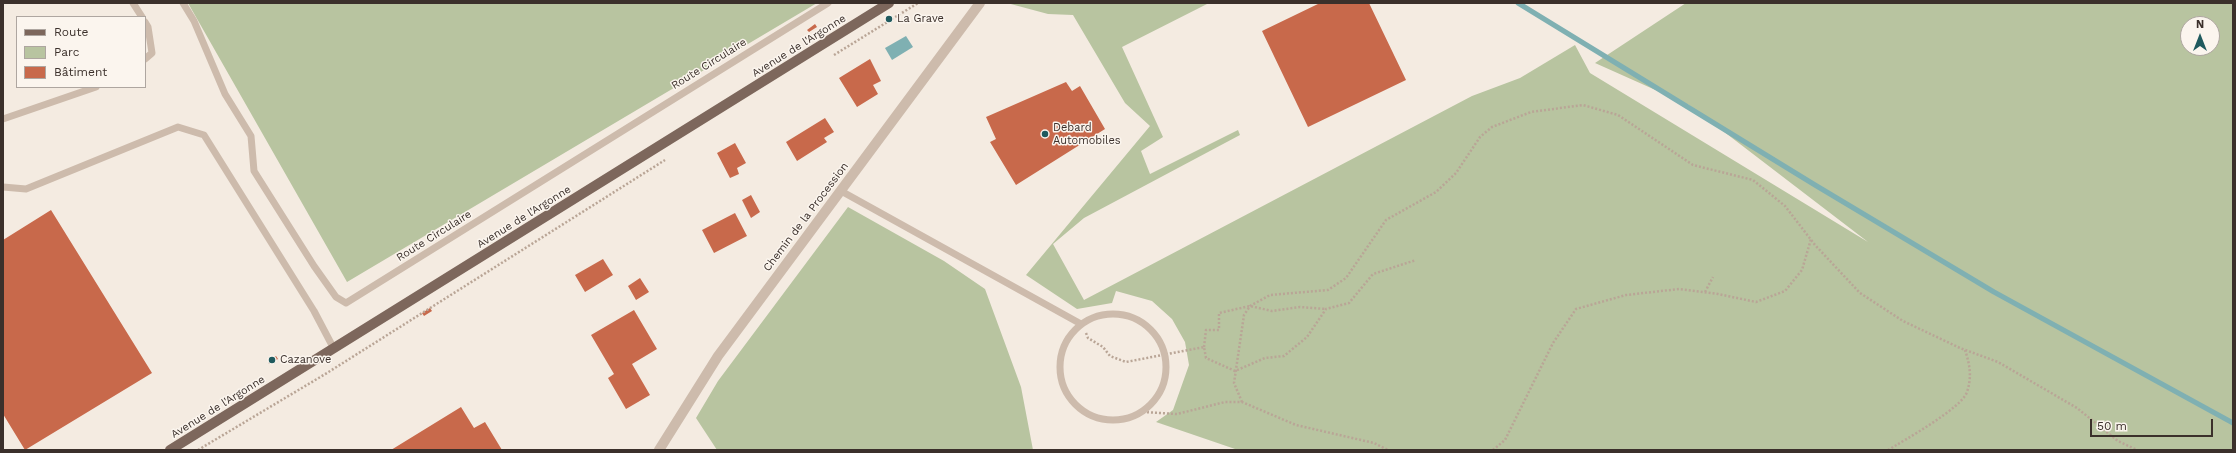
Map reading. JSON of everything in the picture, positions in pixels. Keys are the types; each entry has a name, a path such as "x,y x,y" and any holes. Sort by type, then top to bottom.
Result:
{"main road":[{"name":"Avenue de l'Argonne","path":"170,450 890,3"}],"street":[{"name":"Chemin de la Procession","path":"659,450 718,356 980,3"}],"lane":[{"path":"133,3 141,16"},
{"name":"Route Circulaire","path":"182,3 194,21 225,94 252,136 254,171 314,266 336,297 346,302 828,3"},
{"path":"146,24 148,27 152,53 146,58"},
{"path":"3,119 93,88"},
{"path":"3,187 26,189 178,127 204,135 314,311 334,349"},
{"path":"841,191 1081,324"},
{"path":"1114,313 1130,316 1145,324 1157,336 1165,355 1167,368 1164,385 1156,400 1143,412 1126,419 1108,420 1090,415 1075,405 1064,390 1060,372 1061,354 1068,337 1081,324 1096,316 1114,313"}],"path":[{"path":"831,56 918,3"},
{"path":"1326,309 1307,337 1284,356 1265,358 1235,371 1206,358 1204,347 1206,330 1220,330 1219,313 1250,306 1270,295 1328,290 1346,278 1386,220 1436,192 1456,173 1480,137 1492,127 1531,112 1583,105 1618,115 1693,165 1753,180 1784,206 1811,239 1860,293 1903,321 1966,350 1998,362 2077,408 2118,441 2137,450"},
{"path":"198,450 334,369 670,156"},
{"path":"1493,450 1505,440 1553,343 1576,309 1626,295 1679,289 1705,292 1756,302 1785,291 1802,270 1811,239"},
{"path":"1250,306 1272,311 1300,307 1326,309 1349,303 1373,274 1416,260"},
{"path":"1705,292 1712,277"},
{"path":"1242,402 1234,383 1235,371 1244,315 1250,306"},
{"path":"1081,324 1088,338 1103,347 1110,356 1126,362 1204,347"},
{"path":"1888,450 1918,433 1946,413 1967,394 1971,370 1966,350"},
{"path":"1143,412 1177,414 1225,402 1242,402 1296,425 1374,443 1388,450"}],"green space":[{"path":"188,3 817,3 347,282"},
{"path":"1007,3 1209,3 1122,47 1163,137 1141,151 1150,174 1238,130 1240,135 1084,218 1053,244 1084,300 1472,96 1520,78 1575,45 1590,73 1868,242 1689,105 1595,63 1686,3 2233,3 2233,450 1238,450 1156,422 1173,410 1189,365 1185,342 1172,319 1152,301 1116,291 1112,303 1077,309 1026,275 1150,126 1125,103 1073,15 1048,14"},
{"path":"848,207 944,261 985,289 1021,387 1033,450 717,450 696,418 718,381"}],"water":[{"path":"906,36 913,47 892,60 885,48"}],"building":[{"path":"1320,3 1369,3 1406,80 1308,127 1262,31"},
{"path":"815,24 817,27 809,32 807,30"},
{"path":"870,59 881,81 873,85 878,94 857,107 839,78"},
{"name":"Debard Automobiles","path":"1066,82 1072,91 1080,86 1105,129 1016,185 990,142 996,139 986,117"},
{"path":"825,118 834,132 824,138 827,142 797,161 786,142"},
{"path":"735,143 746,163 737,168 739,174 730,178 717,153"},
{"path":"751,195 760,212 751,218 742,200"},
{"path":"51,210 152,373 25,450 3,414 3,240"},
{"path":"735,213 747,236 714,253 702,230"},
{"path":"603,259 613,275 585,292 575,275"},
{"path":"640,278 649,292 636,300 628,286"},
{"path":"430,308 432,311 424,316 422,313"},
{"path":"634,310 657,349 632,364 650,395 626,409 608,378 614,374 591,335"},
{"path":"276,356 278,359 269,364 268,361"},
{"path":"461,407 474,428 485,422 502,450 391,450"}],"waterway":[{"path":"1518,3 1815,185 1994,292 2233,423"}],"place":[{"name":"La Grave","path":"889,19"},
{"name":"Debard Automobiles","path":"1045,134"},
{"name":"Cazanove","path":"272,360"}]}
